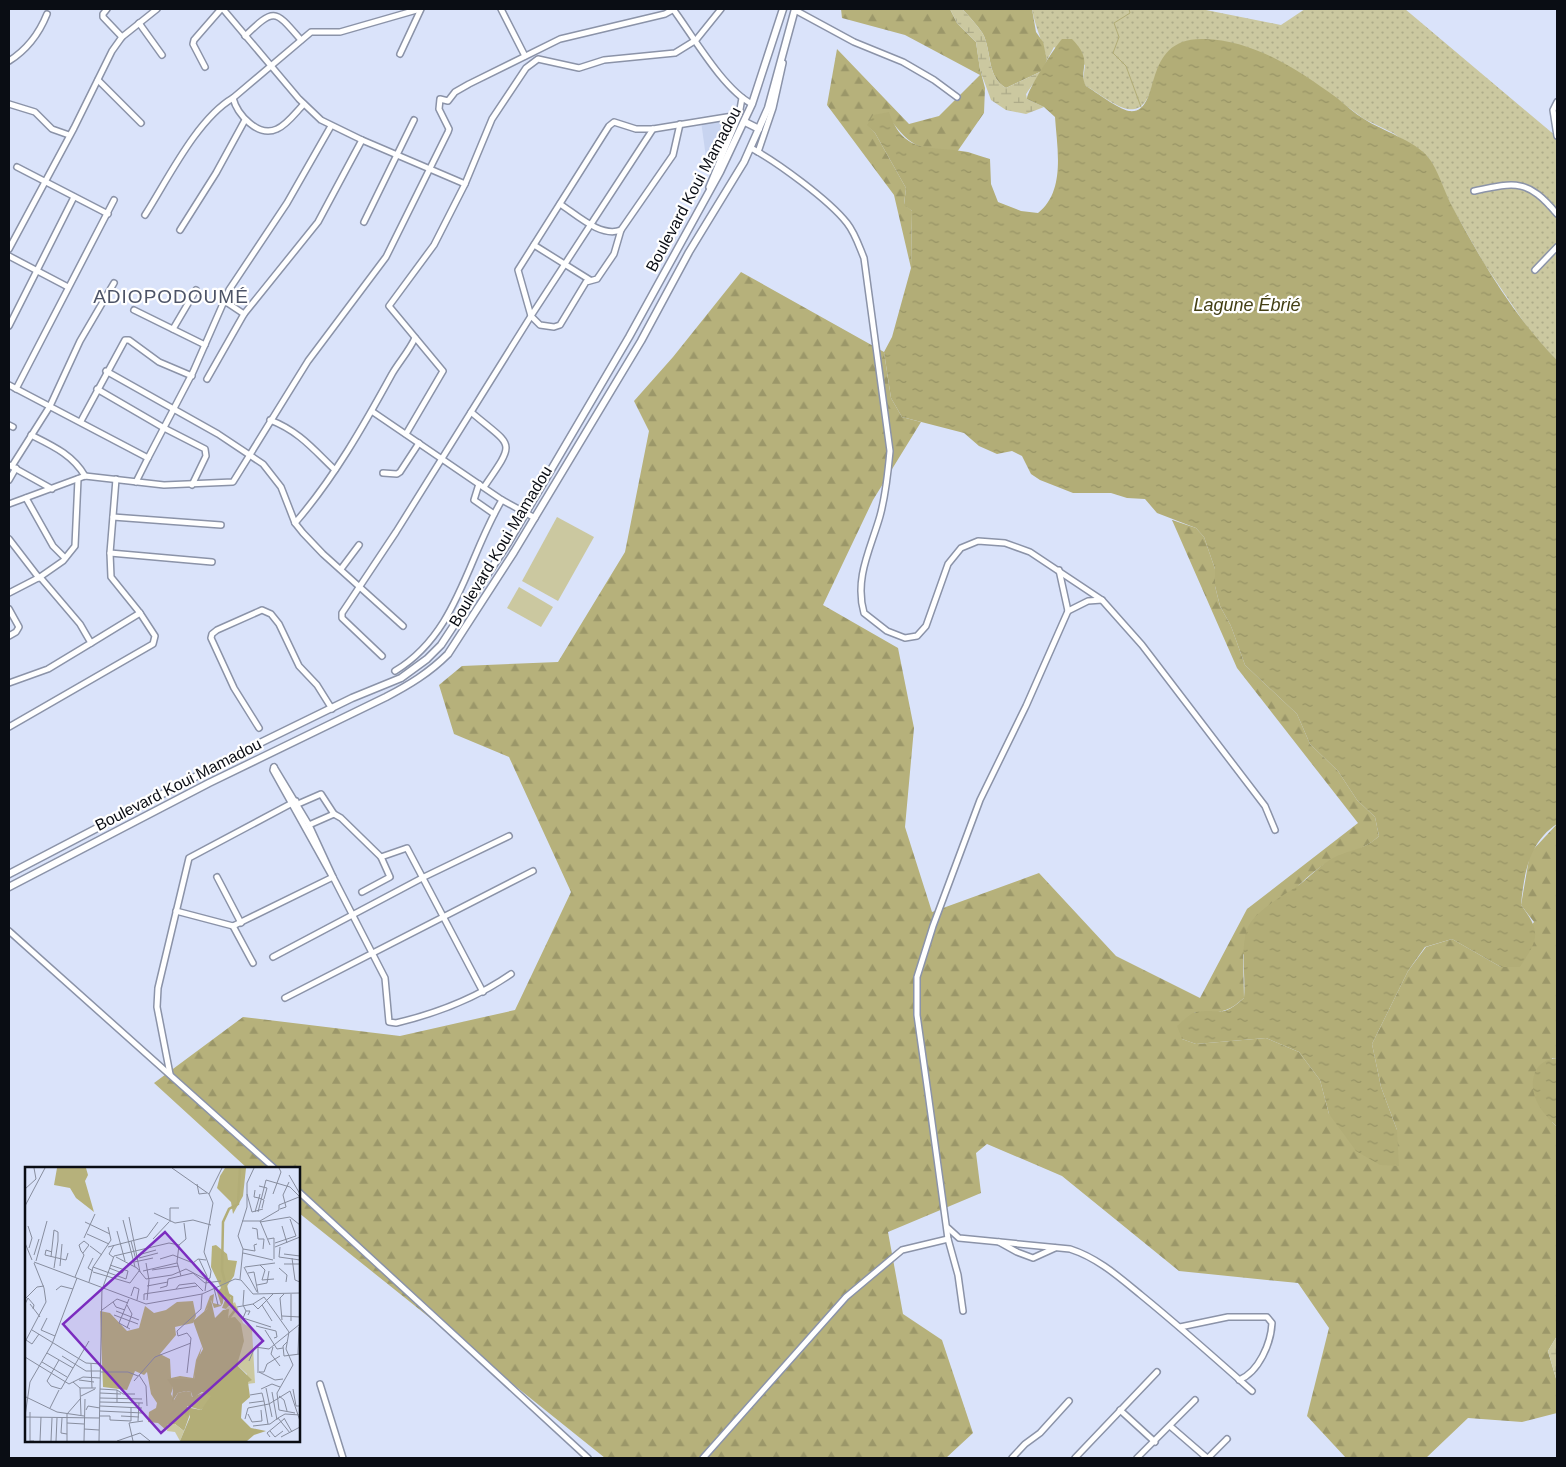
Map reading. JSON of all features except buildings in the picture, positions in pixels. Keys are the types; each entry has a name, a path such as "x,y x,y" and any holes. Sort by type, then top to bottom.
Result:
{"main road":[{"name":"Boulevard Koui Mamadou","path":"9,874 262,742 401,678 434,652 458,622 525,513 629,337 701,206 745,122 783,9"},
{"name":"Boulevard Koui Mamadou","path":"9,887 330,723 386,697 413,683 435,667 463,634 535,518 641,342 689,252 751,148 785,48 795,9"},
{"path":"745,122 759,129"},
{"path":"83,835 88,846"}],"street":[{"path":"107,9 102,14 103,18 122,37"},
{"path":"9,249 112,51 122,37 157,9"},
{"path":"205,67 194,44 194,40 222,9 304,104 331,126 465,184"},
{"path":"145,215 203,124 217,108 233,98 272,67 311,32 340,32 407,11 420,9"},
{"path":"400,54 420,9"},
{"path":"501,9 525,56"},
{"path":"9,504 85,476 164,485 233,482 308,361 386,256 411,209 428,169 449,129 440,109 440,99 448,101 455,92 469,84 560,39 666,14 673,9 728,84 742,98 752,104"},
{"path":"406,434 443,371 441,366 389,306 430,253 465,184 492,119 534,61 549,60 579,68 604,60 671,54 684,50 696,40 721,9"},
{"path":"795,9 854,42 904,62 934,80 957,97"},
{"path":"9,61 30,45 41,28 46,14"},
{"path":"244,36 269,16 275,14 280,16 301,40"},
{"path":"139,23 162,55"},
{"path":"758,152 777,94 785,48"},
{"path":"98,80 141,123"},
{"path":"233,98 245,120 265,129 276,130 304,104"},
{"path":"701,206 740,115 742,98"},
{"path":"1557,102 1553,110 1557,136"},
{"path":"9,104 35,112 52,129 69,135"},
{"path":"680,124 673,155 621,230 614,254 597,279 590,280 582,288 560,325 554,327 540,325 531,316 518,274 534,244 608,126 614,122 636,129 653,129 680,124 740,115"},
{"path":"180,230 216,173 245,120"},
{"path":"364,222 414,120"},
{"path":"136,482 192,376 226,302 229,290 287,203 331,126"},
{"path":"382,656 341,616 531,316 653,129"},
{"path":"207,379 244,314 318,222 362,140"},
{"path":"751,148 808,188 846,222 855,234 864,258 890,451 887,483 880,516 860,586 864,613 887,632 905,638 917,636 926,626 948,564 961,548 978,541 1006,543 1030,552 1059,569 1102,600 1142,645 1265,806 1275,830"},
{"path":"17,167 108,214"},
{"path":"1474,191 1512,184 1521,185 1540,196 1557,214"},
{"path":"9,326 74,197"},
{"path":"16,389 114,200"},
{"path":"560,204 597,229 613,233 621,230"},
{"path":"534,244 590,280"},
{"path":"1535,270 1557,247"},
{"path":"9,256 68,287"},
{"path":"9,480 12,466 50,406 80,342 114,283"},
{"path":"173,329 196,290"},
{"path":"226,302 244,314"},
{"path":"134,310 205,345"},
{"path":"295,523 314,501 335,470 355,435 372,412 415,338"},
{"path":"81,421 122,342 127,339 160,362 192,376"},
{"path":"106,371 251,454 274,476 295,523 323,554 403,626"},
{"path":"9,385 81,421 148,458"},
{"path":"97,389 164,428 203,447 206,451 192,485"},
{"path":"372,412 502,500 535,518"},
{"path":"471,412 499,434 506,442 507,449 503,460 482,486 474,500 494,514"},
{"path":"270,420 282,425 310,444 335,470"},
{"path":"31,435 59,448 71,458 85,476"},
{"path":"383,473 397,474 400,472 420,444"},
{"path":"12,466 52,489"},
{"path":"9,593 40,577 65,558 75,546 78,479"},
{"path":"9,727 153,644 155,636 140,612 111,577 110,552 116,479"},
{"path":"26,498 53,546 65,558"},
{"path":"395,671 419,653 439,629 454,606 494,514 502,500"},
{"path":"113,517 221,525"},
{"path":"9,539 80,624 91,643"},
{"path":"341,569 359,545"},
{"path":"110,552 212,562"},
{"path":"964,1311 952,1249 948,1239 948,1228 917,1015 917,977 932,926 980,800 1026,706 1068,611 1059,569"},
{"path":"1068,611 1088,601 1102,600"},
{"path":"9,609 19,627 16,632 9,636"},
{"path":"259,728 234,688 211,638 212,634 218,630 262,610 271,614 279,624 299,666 317,685 332,709"},
{"path":"9,683 48,669 140,612"},
{"path":"332,877 295,803 272,770 274,767 309,825 332,877 386,982 387,1014 392,1023 431,1014 483,992 511,974"},
{"path":"170,1075 157,1007 158,988 189,858 295,803 322,794 334,814 341,818 381,857 390,877 362,892"},
{"path":"309,825 334,814"},
{"path":"273,957 424,877 509,836"},
{"path":"381,857 408,848 483,992"},
{"path":"285,998 372,956 533,872"},
{"path":"176,911 233,926 241,924 332,877"},
{"path":"217,878 241,924"},
{"path":"233,926 253,963"},
{"path":"9,931 273,1167"},
{"path":"300,1193 587,1458"},
{"path":"948,1228 959,1238 996,1240 1084,1253 1102,1264 1180,1327 1252,1391"},
{"path":"952,1249 959,1238"},
{"path":"703,1458 846,1297 902,1250 948,1239"},
{"path":"996,1240 1017,1252 1033,1258 1055,1248"},
{"path":"1180,1327 1228,1317 1267,1316 1272,1322 1272,1332 1261,1358 1248,1376 1240,1380"},
{"path":"1075,1458 1157,1372"},
{"path":"320,1384 343,1458"},
{"path":"1138,1458 1195,1400"},
{"path":"1012,1458 1024,1444 1040,1433 1069,1401"},
{"path":"1120,1410 1155,1442"},
{"path":"1170,1426 1207,1458 1228,1439"}],"shaded area":[{"path":"736,118 708,172 701,121"}],"green space":[{"path":"841,9 950,9 957,23 976,42 985,88 984,113 957,152 914,144 893,123 868,125 875,133 906,188 904,204 912,211 911,268 894,195 827,105 837,49 909,124 939,116 980,75 905,35 842,18"},
{"path":"950,9 962,9 980,30 984,36 993,72 1000,83 1006,88 1042,71 1026,94 1027,99 1044,107 1026,114 1006,110 991,100 980,70 976,42 957,23"},
{"path":"962,9 1032,9 1036,32 1043,42 1047,60 1042,71 1006,88 1000,83 993,72 984,36"},
{"path":"1032,9 1201,9 1281,25 1305,9 1405,9 1557,137 1557,360 1534,337 1485,265 1452,207 1428,157 1393,133 1364,119 1337,99 1152,86 1147,99 1140,107 1133,109 1124,108 1086,86 1083,81 1085,65 1054,47 1047,60"},
{"path":"741,272 884,352 891,398 902,417 921,422 873,500 823,605 898,648 914,728 905,827 932,912 1039,873 1116,956 1200,998 1247,909 1358,823 1237,668 1172,520 1196,528 1204,537 1215,569 1215,586 1220,606 1231,626 1245,665 1297,714 1310,744 1338,771 1357,800 1375,817 1379,836 1358,850 1327,863 1308,876 1298,886 1278,908 1243,955 1244,998 1227,1010 1195,1012 1182,1039 1196,1044 1266,1038 1299,1052 1320,1080 1329,1114 1397,1130 1381,1087 1372,1044 1408,971 1426,947 1452,939 1501,967 1534,922 1521,905 1530,853 1557,824 1557,1058 1552,1058 1552,1122 1557,1127 1557,1336 1548,1351 1557,1382 1557,1413 1522,1422 1468,1418 1426,1458 1346,1458 1307,1416 1329,1328 1298,1283 1179,1271 1062,1176 987,1144 976,1153 981,1193 888,1232 903,1314 942,1340 973,1433 946,1458 605,1458 300,1214 300,1167 246,1167 154,1083 243,1017 400,1036 515,1010 571,892 509,757 454,734 439,685 462,666 558,662 625,552 649,431 634,401 673,357"},
{"path":"557,517 594,537 558,601 522,581"},
{"path":"519,587 553,607 541,627 507,608"},
{"path":"1557,1336 1557,1382 1548,1351"}],"water":[{"name":"Lagune Ébrié","path":"1062,39 1072,39 1083,54 1083,75 1086,86 1124,110 1140,109 1146,101 1160,62 1169,50 1183,42 1204,39 1222,41 1240,45 1275,58 1322,87 1364,119 1415,146 1432,162 1453,208 1500,288 1527,326 1557,360 1557,824 1540,840 1534,849 1526,870 1521,905 1535,930 1534,942 1520,967 1501,967 1452,939 1425,947 1408,971 1372,1044 1381,1087 1397,1130 1399,1166 1380,1165 1356,1151 1329,1114 1320,1080 1299,1052 1266,1038 1196,1044 1182,1039 1177,1026 1194,1013 1225,1011 1244,998 1245,937 1251,922 1262,910 1299,885 1330,860 1341,854 1363,847 1379,836 1375,817 1357,800 1338,771 1310,744 1297,714 1245,665 1231,626 1220,606 1215,586 1215,569 1204,537 1196,528 1157,513 1145,499 1127,498 1111,493 1073,493 1040,480 1031,474 1022,456 1012,451 997,454 979,446 964,433 902,417 891,398 884,352 892,337 911,268 912,211 904,205 906,188 875,133 867,125 873,115 889,112 902,136 911,142 931,148 968,152 990,159 991,184 998,202 1021,211 1038,213 1047,204 1053,193 1056,181 1058,155 1055,117 1044,107 1027,99 1036,79"},
{"path":"1557,1058 1557,1127 1539,1105 1534,1094 1533,1080 1535,1073 1542,1063"}],"waterway":[{"path":"1129,9 1130,13 1114,23 1119,37 1113,53 1126,66 1141,107"}],"district":[{"name":"ADIOPODOUMÉ","path":"171,296"}]}
